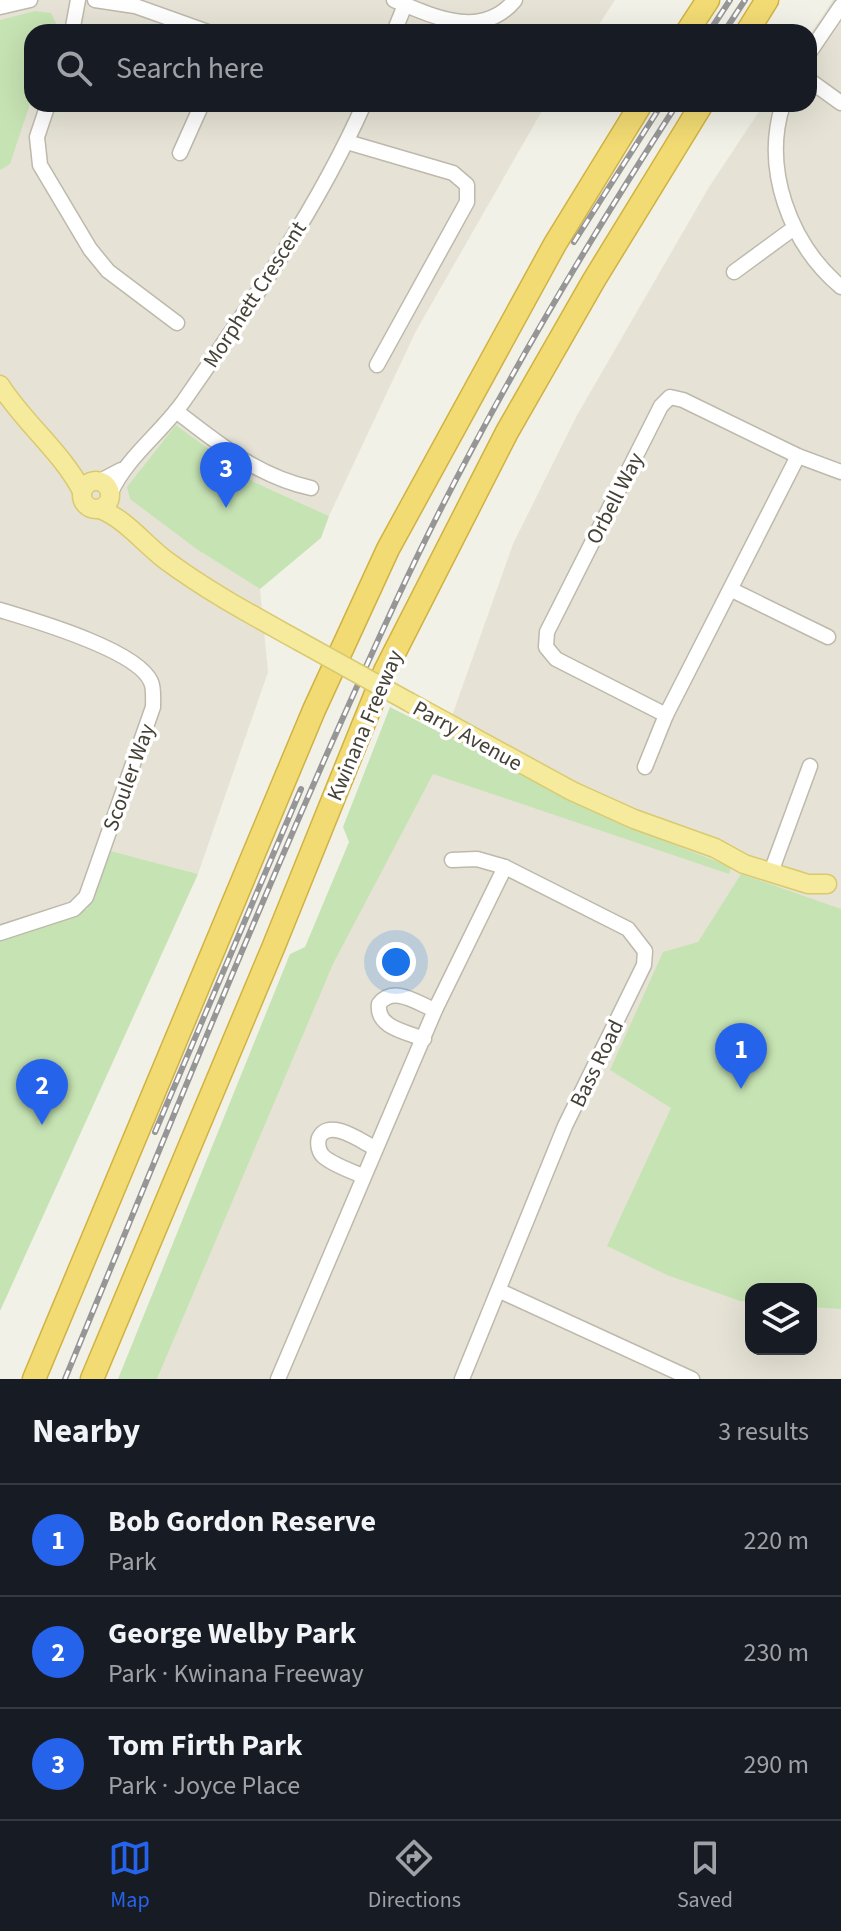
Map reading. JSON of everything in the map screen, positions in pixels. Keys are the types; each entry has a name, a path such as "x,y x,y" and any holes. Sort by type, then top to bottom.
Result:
{"highway":[{"path":"692,24 706,0"},
{"path":"752,24 767,0"},
{"path":"35,1378 314,710 382,561 555,244 636,112"},
{"name":"Kwinana Freeway","path":"92,1379 391,658 507,432 594,280 697,112"}],"main road":[{"name":"Parry Avenue","path":"5,391 28,425 39,433 73,473 102,495 166,560 226,600 572,791 634,819 715,848 737,848 773,867 812,872 834,886"}],"street":[{"path":"0,7 30,0"},
{"path":"74,24 78,0"},
{"path":"95,0 136,3 188,24"},
{"path":"395,24 399,2 455,21 483,23 496,19 515,0"},
{"path":"817,41 841,6"},
{"path":"817,86 841,103"},
{"path":"45,112 37,137 40,165 90,249 108,271 177,323"},
{"path":"180,153 198,112"},
{"name":"Morphett Crescent","path":"102,495 176,411 297,230 360,112"},
{"path":"780,112 777,121 780,180 794,228 807,251 841,287"},
{"path":"347,142 453,173 467,185 467,202 377,365"},
{"path":"734,272 794,228"},
{"name":"Orbell Way","path":"666,715 556,659 546,647 547,632 661,406 670,397 683,400 798,456 841,472"},
{"path":"176,411 253,468 285,482 311,488"},
{"path":"645,767 666,715 798,456"},
{"path":"732,590 828,637"},
{"name":"Scouler Way","path":"0,610 121,655 139,667 152,682 153,707 86,897 74,909 0,933"},
{"path":"773,867 810,766"},
{"name":"Bass Road","path":"452,860 477,859 505,867 628,929 645,951 644,965 565,1126 462,1379"},
{"path":"278,1379 435,1010 505,867"},
{"path":"424,1039 385,1023 379,1015 379,1004 386,997 396,995 435,1010"},
{"path":"363,1176 324,1158 319,1149 319,1139 326,1131 337,1129 375,1148"},
{"path":"500,1291 692,1379"}],"shaded area":[{"path":"0,0 615,0 599,24 24,24 24,112 541,112 416,331 329,516 254,482 176,425 198,550 260,589 268,672 198,874 107,850 87,909 0,939"},
{"path":"833,0 841,0 841,1379 157,1379 317,994 431,775 513,544 576,417 709,187 759,112 817,112 817,24"}],"green space":[{"path":"35,11 51,13 56,24 24,24 24,112 27,112 10,164 0,170 0,20"},
{"path":"176,425 254,482 329,516 321,538 260,589 198,550 130,499 127,487"},
{"path":"390,707 614,821 731,867 729,874 433,774 333,964 157,1379 118,1379 290,954 305,947 349,842 343,827"},
{"path":"107,850 198,874 0,1311 0,939 87,909"},
{"path":"741,874 841,909 841,1309 817,1307 817,1283 745,1283 745,1301 740,1301 667,1275 607,1246 671,1108 610,1070 663,952 698,942"}],"railway":[{"path":"714,24 730,0"},
{"path":"729,24 745,0"},
{"path":"574,242 657,112"},
{"path":"65,1379 268,889 397,599 460,471 528,347 672,112"},
{"path":"155,1132 301,789"}],"place":[{"name":"Tom Firth Park","path":"226,508"},
{"name":"Bob Gordon Reserve","path":"741,1089"},
{"name":"George Welby Park","path":"42,1125"}]}
